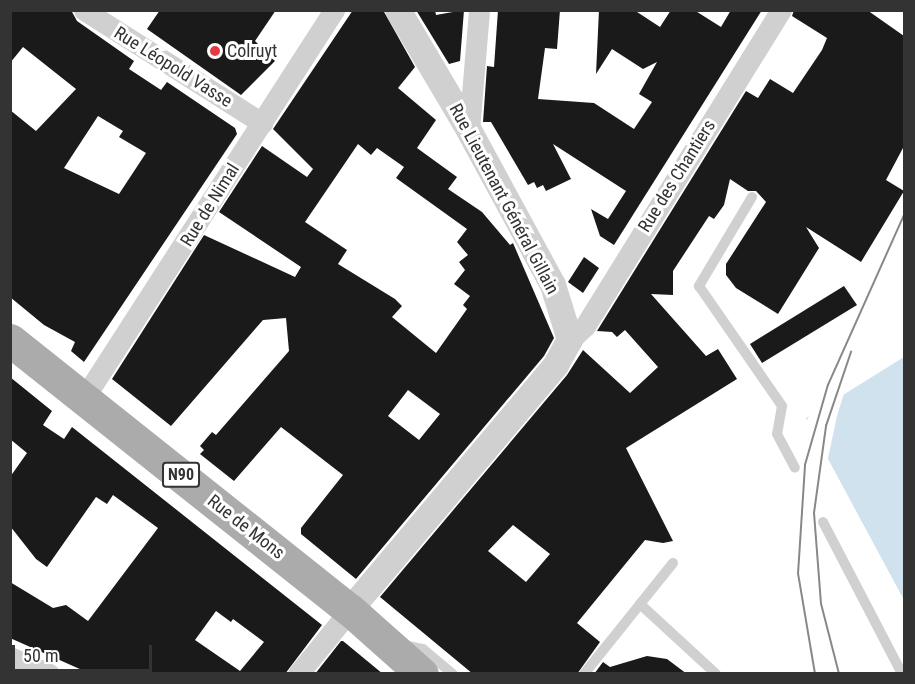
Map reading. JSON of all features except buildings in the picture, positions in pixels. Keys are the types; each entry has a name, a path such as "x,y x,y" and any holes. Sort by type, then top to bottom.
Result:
{"main road":[{"name":"Rue de Mons","path":"10,340 350,610 422,674"}],"street":[{"name":"Rue Léopold Vasse","path":"84,10 262,123"},
{"name":"Rue de Nimal","path":"84,399 334,10"},
{"name":"Rue Lieutenant Général Gillain","path":"398,10 469,130 553,285 570,340"},
{"path":"469,130 478,10"},
{"name":"Rue des Chantiers","path":"570,340 585,326 781,10"},
{"path":"298,674 556,365 570,340"},
{"path":"10,657 49,674"}],"lane":[{"path":"752,197 699,286 782,406 777,434 795,468"},
{"path":"823,522 902,674"},
{"path":"584,674 673,563"},
{"path":"640,604 716,674"},
{"path":"391,647 409,644 423,649 453,674"}],"water":[{"path":"904,357 904,600 806,418"}],"pier":[{"path":"845,390 827,463 806,425 810,411"}],"tram line":[{"path":"815,674 798,574 805,465 828,385 904,215"},
{"path":"839,674 821,604 814,513 826,426 851,352"}],"place":[{"name":"Colruyt","path":"215,51"}]}
